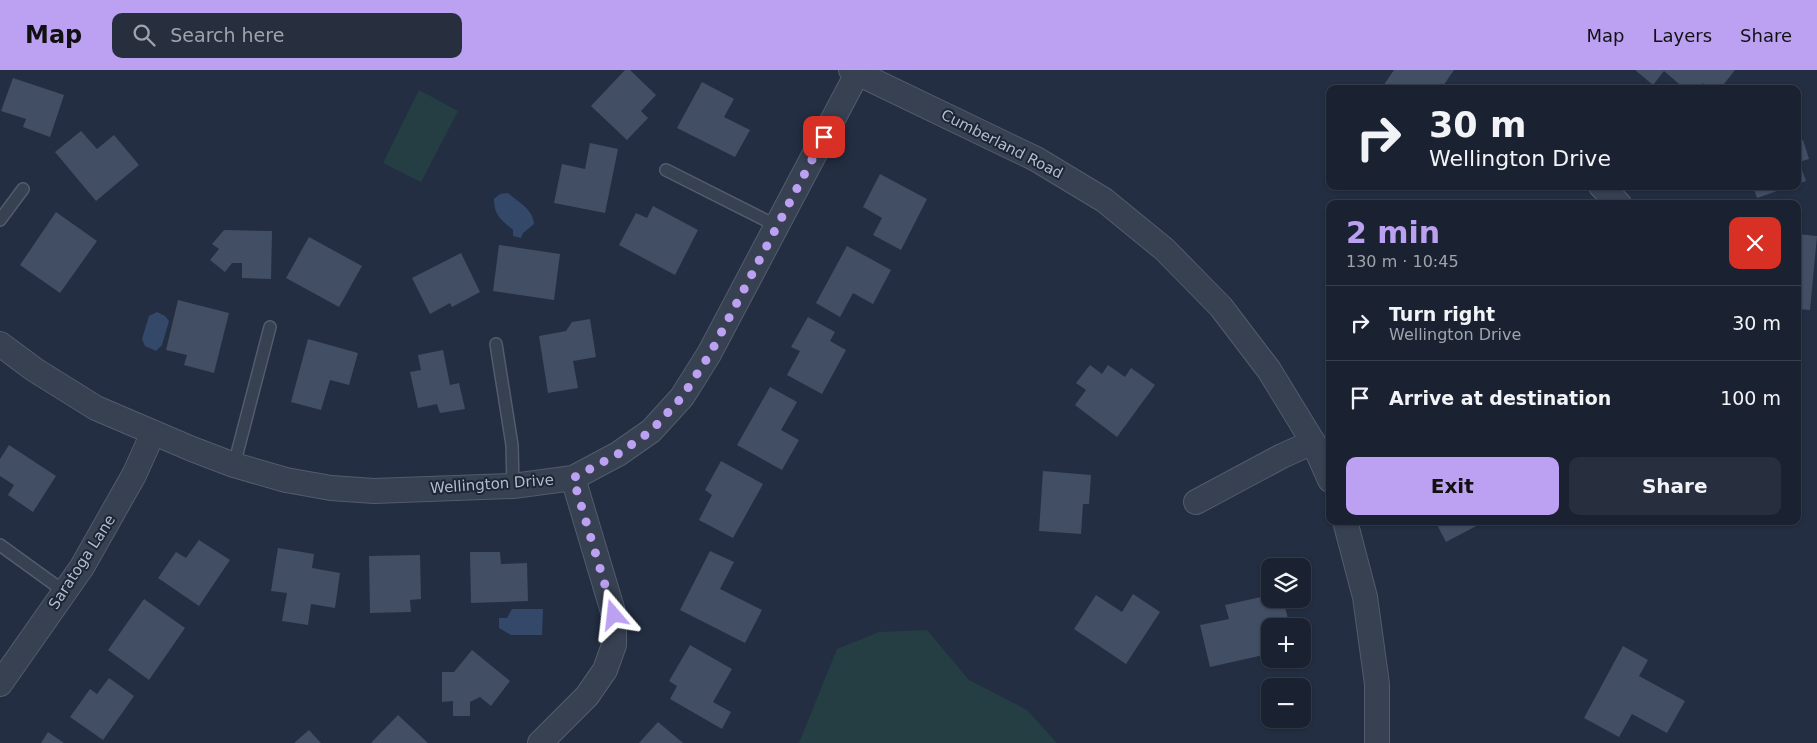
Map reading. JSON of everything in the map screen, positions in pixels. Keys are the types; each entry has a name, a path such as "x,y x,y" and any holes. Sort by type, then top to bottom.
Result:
{"street":[{"name":"Wellington Drive","path":"0,344 35,370 96,408 234,465 286,480 331,488 374,490 513,486 573,478 618,454 651,431 682,397 710,354 856,71"},
{"name":"Cumberland Road","path":"856,71 1036,159 1104,200 1164,249 1221,306 1269,370 1324,461"},
{"path":"1605,190 1614,200"},
{"name":"Saratoga Lane","path":"0,684 82,566 109,522 134,475 153,433"},
{"path":"1196,502 1282,456 1324,461"},
{"path":"540,743 587,696 605,670 614,645 614,615 573,478"},
{"path":"1346,525 1365,597 1377,684 1377,743"}],"lane":[{"path":"666,170 777,226"},
{"path":"0,220 23,190"},
{"path":"234,465 270,327"},
{"path":"496,344 512,445 513,486"},
{"path":"0,545 64,592"}],"green space":[{"path":"419,90 458,111 421,182 383,163"},
{"path":"927,630 969,680 1027,710 1057,743 799,743 837,649 879,632"}],"water":[{"path":"508,193 528,210 533,219 534,224 523,233 521,238 513,236 513,230 499,217 495,210 494,199 500,194"},
{"path":"157,312 165,316 169,321 162,345 156,351 145,346 142,339 149,316"},
{"path":"512,609 543,609 542,635 511,635 499,628 499,618 507,618"}],"building":[{"path":"625,70 630,70 656,95 641,111 648,118 627,140 591,106"},
{"path":"1394,70 1454,70 1444,85 1384,85"},
{"path":"1635,70 1735,70 1723,85 1705,85 1703,83 1702,85 1680,85 1664,71 1653,85"},
{"path":"13,78 64,95 50,137 23,127 26,119 1,111"},
{"path":"702,82 734,99 724,117 750,130 735,157 677,128"},
{"path":"81,131 97,149 114,135 139,165 96,201 55,152"},
{"path":"1803,140 1809,159 1801,161 1801,141"},
{"path":"590,143 618,149 605,213 554,203 562,164 585,169"},
{"path":"1801,167 1806,181 1801,183"},
{"path":"880,174 927,199 901,250 873,235 882,218 863,207"},
{"path":"1754,190 1780,190 1757,198"},
{"path":"653,206 698,230 675,275 619,245 636,213 647,218"},
{"path":"56,212 97,241 60,293 20,265"},
{"path":"224,230 272,231 271,279 242,278 242,263 232,263 225,272 210,260 219,249 212,244"},
{"path":"1801,234 1817,236 1810,310 1801,309"},
{"path":"309,237 362,266 339,307 286,278"},
{"path":"499,245 560,254 554,300 493,291"},
{"path":"847,246 891,270 873,304 853,293 840,317 816,303"},
{"path":"461,253 480,292 452,307 450,303 430,314 412,278"},
{"path":"178,300 229,313 214,373 184,365 187,355 166,350"},
{"path":"808,317 835,332 830,341 846,350 822,394 787,375 800,351 791,347"},
{"path":"590,319 596,357 573,361 578,388 548,393 539,336 566,331 572,322"},
{"path":"308,339 358,353 349,385 330,380 321,410 291,402"},
{"path":"443,350 450,385 459,383 465,409 440,413 437,404 418,408 410,372 421,370 418,355"},
{"path":"1090,365 1102,374 1108,365 1125,377 1131,368 1155,385 1117,437 1075,405 1086,390 1076,383"},
{"path":"770,387 797,402 781,430 799,440 782,470 737,445"},
{"path":"9,445 56,476 33,512 8,495 14,485 0,476 0,459"},
{"path":"721,461 763,484 733,538 699,520 712,495 705,490"},
{"path":"1043,471 1091,475 1089,504 1083,504 1081,534 1039,531"},
{"path":"1437,525 1478,525 1446,542"},
{"path":"199,540 230,560 199,606 158,578 176,552 186,558"},
{"path":"278,548 314,554 312,568 340,573 335,608 311,604 308,625 282,621 287,593 271,591"},
{"path":"710,551 734,562 720,589 762,610 745,643 680,610"},
{"path":"470,552 500,552 501,564 527,563 528,601 471,603"},
{"path":"420,555 421,599 410,600 411,612 370,613 369,556"},
{"path":"1133,594 1160,612 1126,664 1074,629 1096,595 1122,612"},
{"path":"1261,597 1261,608 1285,608 1288,618 1261,618 1261,656 1210,667 1200,625 1229,619 1225,605"},
{"path":"144,599 185,628 149,680 108,650"},
{"path":"690,645 732,669 713,702 731,712 722,729 670,699 677,686 669,681"},
{"path":"1623,646 1648,660 1639,676 1685,701 1667,733 1632,714 1619,737 1584,718"},
{"path":"472,650 510,681 491,706 480,697 470,702 470,716 453,716 453,701 442,702 442,672 454,672"},
{"path":"109,678 134,696 103,740 70,717 90,689 97,694"},
{"path":"398,715 428,743 371,743"},
{"path":"658,722 683,743 639,743"},
{"path":"309,730 321,743 294,743"},
{"path":"48,732 64,743 41,743"}],"route":[{"path":"614,615 573,478 618,454 651,431 682,397 710,354 824,137"}]}
